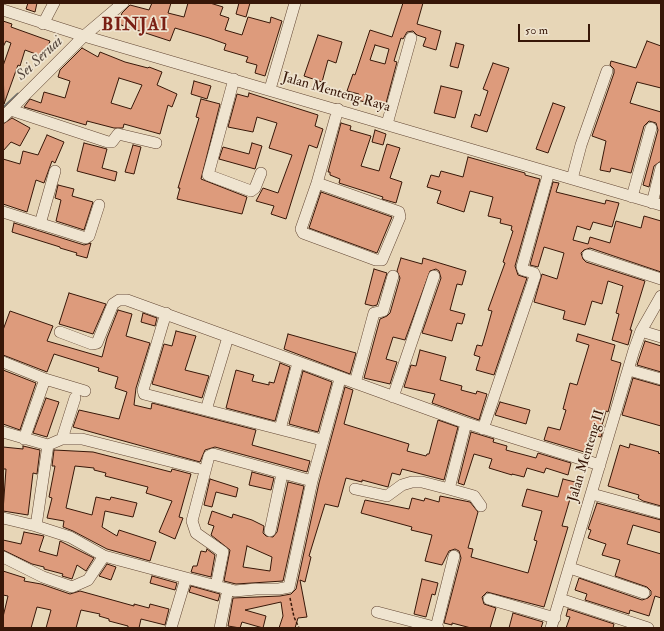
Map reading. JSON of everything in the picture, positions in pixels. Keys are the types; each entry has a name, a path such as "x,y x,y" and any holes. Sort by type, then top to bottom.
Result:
{"street":[{"path":"43,24 54,3"},
{"path":"123,3 84,36 7,113 108,142 112,142 115,135 118,134 156,144"},
{"path":"270,89 295,3"},
{"name":"Jalan Menteng Raya","path":"3,10 43,24 270,89 656,204"},
{"path":"387,124 411,38"},
{"path":"572,179 581,145 607,71"},
{"path":"234,79 208,175 251,191 255,188 261,173"},
{"path":"316,183 399,212 400,217 382,260 376,260 302,231 302,221 316,183 338,110"},
{"path":"632,197 651,128"},
{"path":"656,204 661,168"},
{"path":"40,224 55,171"},
{"path":"483,429 535,276 534,273 523,270 522,267 549,172"},
{"path":"3,212 86,238 89,236 99,205"},
{"path":"588,255 661,279"},
{"path":"355,384 374,313 383,311 393,276"},
{"path":"393,397 434,276"},
{"name":"Jalan Menteng II","path":"553,623 641,331 661,296"},
{"path":"60,332 92,344 97,343 113,304 119,300 127,300 166,313 340,379 483,429 600,465"},
{"path":"166,313 143,393 322,440"},
{"path":"641,331 661,337"},
{"path":"206,410 228,337"},
{"path":"3,362 45,379 85,391"},
{"path":"280,429 298,363"},
{"path":"629,370 661,380"},
{"path":"24,440 45,379"},
{"path":"3,518 36,526 70,537 104,556 228,589 243,592 252,589 279,589 288,587 322,440 340,379"},
{"path":"62,439 75,398"},
{"path":"449,489 466,423"},
{"path":"3,432 24,440 48,445 62,439 82,439 197,468"},
{"path":"36,526 48,445"},
{"path":"216,586 223,552 196,533 192,521 209,456 213,454 312,481"},
{"path":"270,531 282,474"},
{"path":"355,489 387,496 402,485 412,482 422,482 474,496 481,506"},
{"path":"592,494 661,513"},
{"path":"3,557 43,576 72,587 88,580 104,556"},
{"path":"376,612 437,628 454,556"},
{"path":"570,568 644,593"},
{"path":"171,628 186,578"},
{"path":"220,628 228,589"},
{"path":"560,598 648,628"},
{"path":"489,599 553,623"}],"path":[{"path":"288,587 294,617 299,628"}],"building":[{"path":"28,3 37,3 35,12 26,9"},
{"path":"152,3 171,3 168,13 184,17 188,3 210,3 223,7 220,15 229,18 225,30 242,35 248,17 270,23 271,17 282,21 265,76 255,73 257,65 246,62 248,57 224,50 226,44 175,28 170,41 118,24 122,13 130,5 149,10"},
{"path":"239,3 250,3 246,17 236,14"},
{"path":"403,3 423,3 417,24 441,31 436,50 423,46 426,38 417,35 413,31 407,32 403,39 401,38 394,61 397,62 385,107 357,100 359,94 347,91 353,74 355,75 370,30 392,37","holes":["375,45 389,49 385,64 370,60"]},
{"path":"3,21 12,24 11,27 50,41 44,57 25,50 4,104 3,66 11,43 6,41 3,47"},
{"path":"318,35 342,42 336,63 328,60 322,82 304,76"},
{"path":"647,41 661,46 661,88 637,82 630,103 661,112 661,161 654,166 649,187 643,185 658,130 656,123 649,121 644,126 631,173 611,168 610,172 600,170 606,141 592,136 614,73 614,69 610,65 611,61 636,68"},
{"path":"456,43 464,45 458,68 450,66"},
{"path":"82,48 98,57 100,52 125,62 149,67 162,72 157,85 177,94 172,107 168,105 160,134 124,124 123,128 114,128 87,121 86,125 24,107 30,99 41,103 44,92 65,98 70,81 58,77 60,70","holes":["119,78 142,85 131,109 111,103"]},
{"path":"493,63 509,68 487,132 471,127 475,114 480,116 488,91 483,89"},
{"path":"194,81 211,86 207,99 191,94"},
{"path":"441,86 462,91 455,118 434,113"},
{"path":"249,93 318,115 315,126 323,129 317,148 309,145 286,219 271,214 274,206 256,201 263,188 278,193 292,155 269,148 277,123 257,117 253,132 228,127 237,94 248,97"},
{"path":"201,99 220,104 201,179 247,197 242,214 177,199 180,188 178,188 199,118 196,117"},
{"path":"553,103 565,107 548,153 536,149"},
{"path":"12,118 30,128 20,146 11,142 3,151 3,124"},
{"path":"341,123 351,126 350,130 371,136 361,166 379,171 387,144 400,148 390,178 402,182 396,203 382,199 383,197 339,183 340,179 330,175 330,172 328,172"},
{"path":"375,130 386,134 383,145 372,142"},
{"path":"47,135 64,142 55,163 52,161 44,183 36,180 27,212 3,204 3,159 20,164 23,151 38,155"},
{"path":"84,143 107,149 102,168 117,172 115,181 77,171"},
{"path":"252,143 262,146 255,169 219,159 223,147 249,154"},
{"path":"133,145 141,147 134,174 125,172"},
{"path":"468,157 525,173 525,175 540,179 515,266 518,275 527,278 494,375 476,370 480,357 474,355 477,345 482,346 492,311 488,310 505,263 503,262 513,231 511,230 512,226 500,223 501,219 488,216 493,197 470,191 464,212 437,203 441,191 427,187 431,175 439,177 441,171 463,177"},
{"path":"553,182 559,183 556,192 605,204 606,200 619,203 612,227 593,222 590,230 577,226 573,240 588,244 590,237 610,243 616,221 641,228 644,216 661,221 661,272 590,248 581,253 586,262 645,281 630,330 632,330 628,345 612,340 619,314 616,313 623,286 608,281 602,304 592,301 585,325 563,319 565,311 534,302 542,274 557,279 564,253 544,247 538,267 530,265"},
{"path":"58,185 74,189 72,196 93,202 84,230 56,221 61,200 55,198"},
{"path":"321,192 392,217 377,253 309,228"},
{"path":"14,223 84,245 91,243 87,258 76,255 77,253 60,247 12,232"},
{"path":"401,258 422,264 423,258 466,271 462,285 457,284 450,310 465,314 462,324 457,323 452,341 422,333 441,278 439,271 436,269 430,271 405,340 393,337 386,359 397,362 390,384 364,378 380,319 390,313 400,278 397,271"},
{"path":"374,269 387,273 377,305 373,306 365,304"},
{"path":"69,293 106,304 93,334 59,324"},
{"path":"118,310 132,314 126,336 150,343 136,388 134,405 151,409 152,403 256,430 252,445 310,461 307,472 215,447 205,450 200,462 73,427 79,410 119,419 127,392 115,388 118,377 98,371 99,368 54,354 47,372 3,355 3,330 10,311 53,326 47,341 102,357 107,338"},
{"path":"143,313 157,318 155,326 141,322"},
{"path":"176,331 196,336 185,370 209,376 202,398 152,384 164,344 172,346"},
{"path":"288,334 356,353 350,374 284,349"},
{"path":"578,334 615,345 611,360 621,363 608,412 606,411 602,425 604,426 601,437 596,436 591,454 544,440 548,427 560,430 566,410 563,409 570,383 577,385 589,345 576,341"},
{"path":"645,341 661,346 661,372 637,365"},
{"path":"420,350 446,357 440,380 462,386 461,390 476,394 477,391 487,394 479,420 432,403 435,394 404,387 411,365 416,366"},
{"path":"280,363 290,367 275,421 226,408 236,370 254,375 252,381 269,385 269,382 274,383"},
{"path":"3,370 36,383 20,430 3,424"},
{"path":"303,371 332,382 318,432 289,424"},
{"path":"633,378 661,386 661,426 622,415"},
{"path":"345,387 353,390 344,424 409,444 407,451 426,456 429,454 438,420 458,427 444,480 402,469 400,475 392,473 388,487 362,480 362,482 346,478 338,507 325,504 309,556 311,557 305,582 300,580 307,617 298,618 295,628 279,628 283,616 281,602 245,610 266,616 263,628 242,622 240,628 228,626 233,598 280,596 291,594 296,589 319,483"},
{"path":"46,398 59,402 47,437 33,433"},
{"path":"500,402 530,410 526,424 495,415"},
{"path":"471,432 494,439 493,442 507,446 506,450 536,458 538,453 571,463 568,475 546,468 544,473 527,468 524,477 512,475 489,468 492,459 474,454 464,485 458,483"},
{"path":"630,444 659,452 658,453 661,454 661,506 643,501 638,498 639,495 608,486 620,445 629,448"},
{"path":"23,446 40,450 37,474 33,473 28,515 3,511 6,469 3,469 3,447 23,449"},
{"path":"54,450 93,452 171,472 172,469 191,474 179,517 183,518 175,539 159,532 172,501 146,493 148,487 105,476 106,473 94,470 94,468 75,466 66,508 92,515 96,497 110,500 111,497 137,503 133,517 105,511 102,527 117,536 119,530 156,542 150,561 107,549 63,527 64,521 47,518 52,498 49,497 55,466 52,466"},
{"path":"252,472 274,478 271,490 249,485"},
{"path":"210,479 238,488 236,497 216,492 212,507 204,505"},
{"path":"563,479 575,482 562,526 568,527 544,607 487,592 482,597 484,604 496,608 490,628 471,628 452,623 452,625 444,623 461,558 459,551 455,549 449,551 442,565 425,561 432,535 411,530 412,527 361,513 365,500 409,509 412,498 424,501 425,498 439,502 440,496 470,502 478,512 468,548 473,549 471,557 528,573 537,541 534,540 542,511 522,506 527,489 558,497"},
{"path":"288,482 304,486 283,581 236,584 224,581 230,550 211,535 214,526 208,524 212,511 232,518 233,514 252,520 264,526 263,533 266,536 273,537 277,532","holes":["247,546 272,557 270,571 243,567"]},
{"path":"597,503 661,520 661,533 633,525 627,544 661,554 661,598 655,596 649,616 630,610 629,614 585,600 587,594 575,590 579,578 642,600 651,595 651,591 647,587 615,576 620,560 602,555 606,544 588,538 591,530 588,529"},
{"path":"24,532 44,536 39,551 57,556 60,541 94,558 86,571 77,565 72,579 62,576 63,574 44,569 44,567 32,564 3,550 3,540 21,544"},
{"path":"207,549 215,555 211,577 191,572 193,566 197,566 201,551 206,552"},
{"path":"107,564 116,567 111,580 99,576"},
{"path":"3,571 25,578 24,581 41,584 70,594 80,591 134,606 134,604 149,608 150,604 169,609 165,625 141,619 139,628 128,628 128,626 109,621 109,619 99,616 100,614 81,610 76,628 46,628 51,610 37,607 31,628 3,628 3,617 8,596 3,595"},
{"path":"152,576 177,583 175,590 150,583"},
{"path":"422,579 438,583 435,595 432,594 426,617 414,614"},
{"path":"191,586 220,594 218,601 189,592"},
{"path":"568,609 614,624 613,628 566,628 570,617 566,616"},
{"path":"513,613 543,622 541,628 509,628"}],"waterway":[{"name":"Sei Seruai","path":"3,108 18,94"}],"district":[{"name":"BINJAI","path":"135,26"}]}
